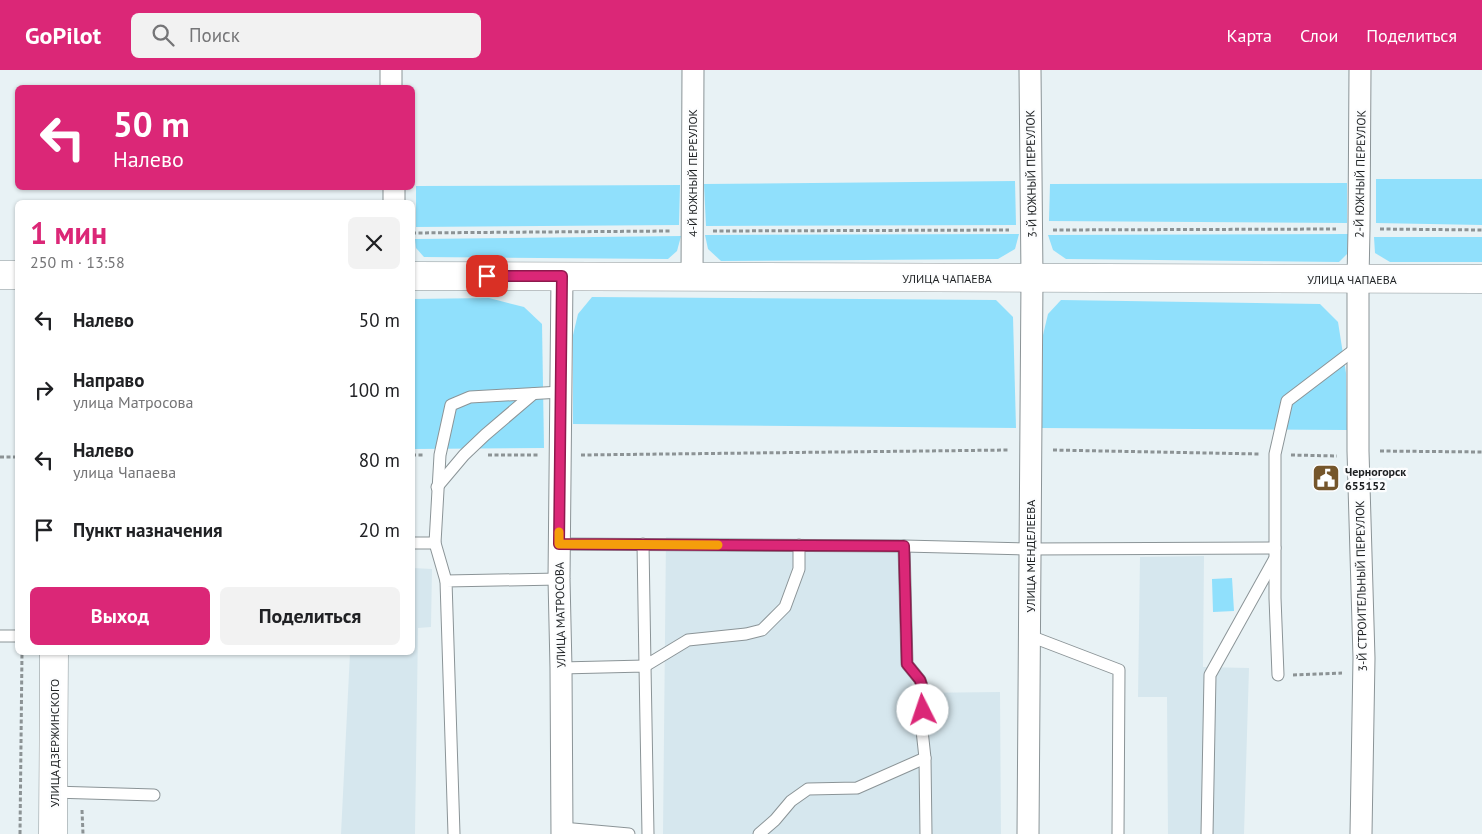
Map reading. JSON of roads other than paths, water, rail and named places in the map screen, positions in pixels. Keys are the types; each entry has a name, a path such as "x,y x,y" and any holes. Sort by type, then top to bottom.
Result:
{"main road":[{"path":"0,275 15,275"},
{"name":"УЛИЦА ЧАПАЕВА","path":"415,276 1482,279"},
{"name":"УЛИЦА ДЗЕРЖИНСКОГО","path":"53,834 54,655"}],"street":[{"path":"391,70 391,85"},
{"name":"4-Й ЮЖНЫЙ ПЕРЕУЛОК","path":"692,277 693,70"},
{"name":"3-Й ЮЖНЫЙ ПЕРЕУЛОК","path":"1030,70 1032,278"},
{"name":"2-Й ЮЖНЫЙ ПЕРЕУЛОК","path":"1358,278 1360,229 1360,70"},
{"name":"УЛИЦА МАТРОСОВА","path":"562,276 559,544 562,831"},
{"name":"УЛИЦА МЕНДЕЛЕЕВА","path":"1028,834 1032,278"},
{"name":"3-Й СТРОИТЕЛЬНЫЙ ПЕРЕУЛОК","path":"1358,278 1358,451 1364,673 1361,834"}],"lane":[{"path":"1278,675 1275,454 1287,401 1358,347"},
{"path":"454,834 446,581 435,543 440,455 451,405 470,397 561,392"},
{"path":"437,487 464,455 533,394"},
{"path":"415,543 435,543"},
{"path":"559,544 904,546 1275,553"},
{"path":"643,544 648,834"},
{"path":"561,668 645,666 688,640 746,634 762,630 786,607 799,569 799,545"},
{"path":"904,546 907,664 920,680 926,698 921,721 925,758 926,834"},
{"path":"1207,834 1210,675 1275,553"},
{"path":"446,581 559,579"},
{"path":"0,636 15,636"},
{"path":"1030,636 1119,670 1118,834"},
{"path":"759,834 775,820 791,801 808,789 857,788 925,758"},
{"path":"53,792 154,794"},
{"path":"562,831 629,834"}],"place":[{"name":"Черногорск 655152","path":"1326,478"}]}
